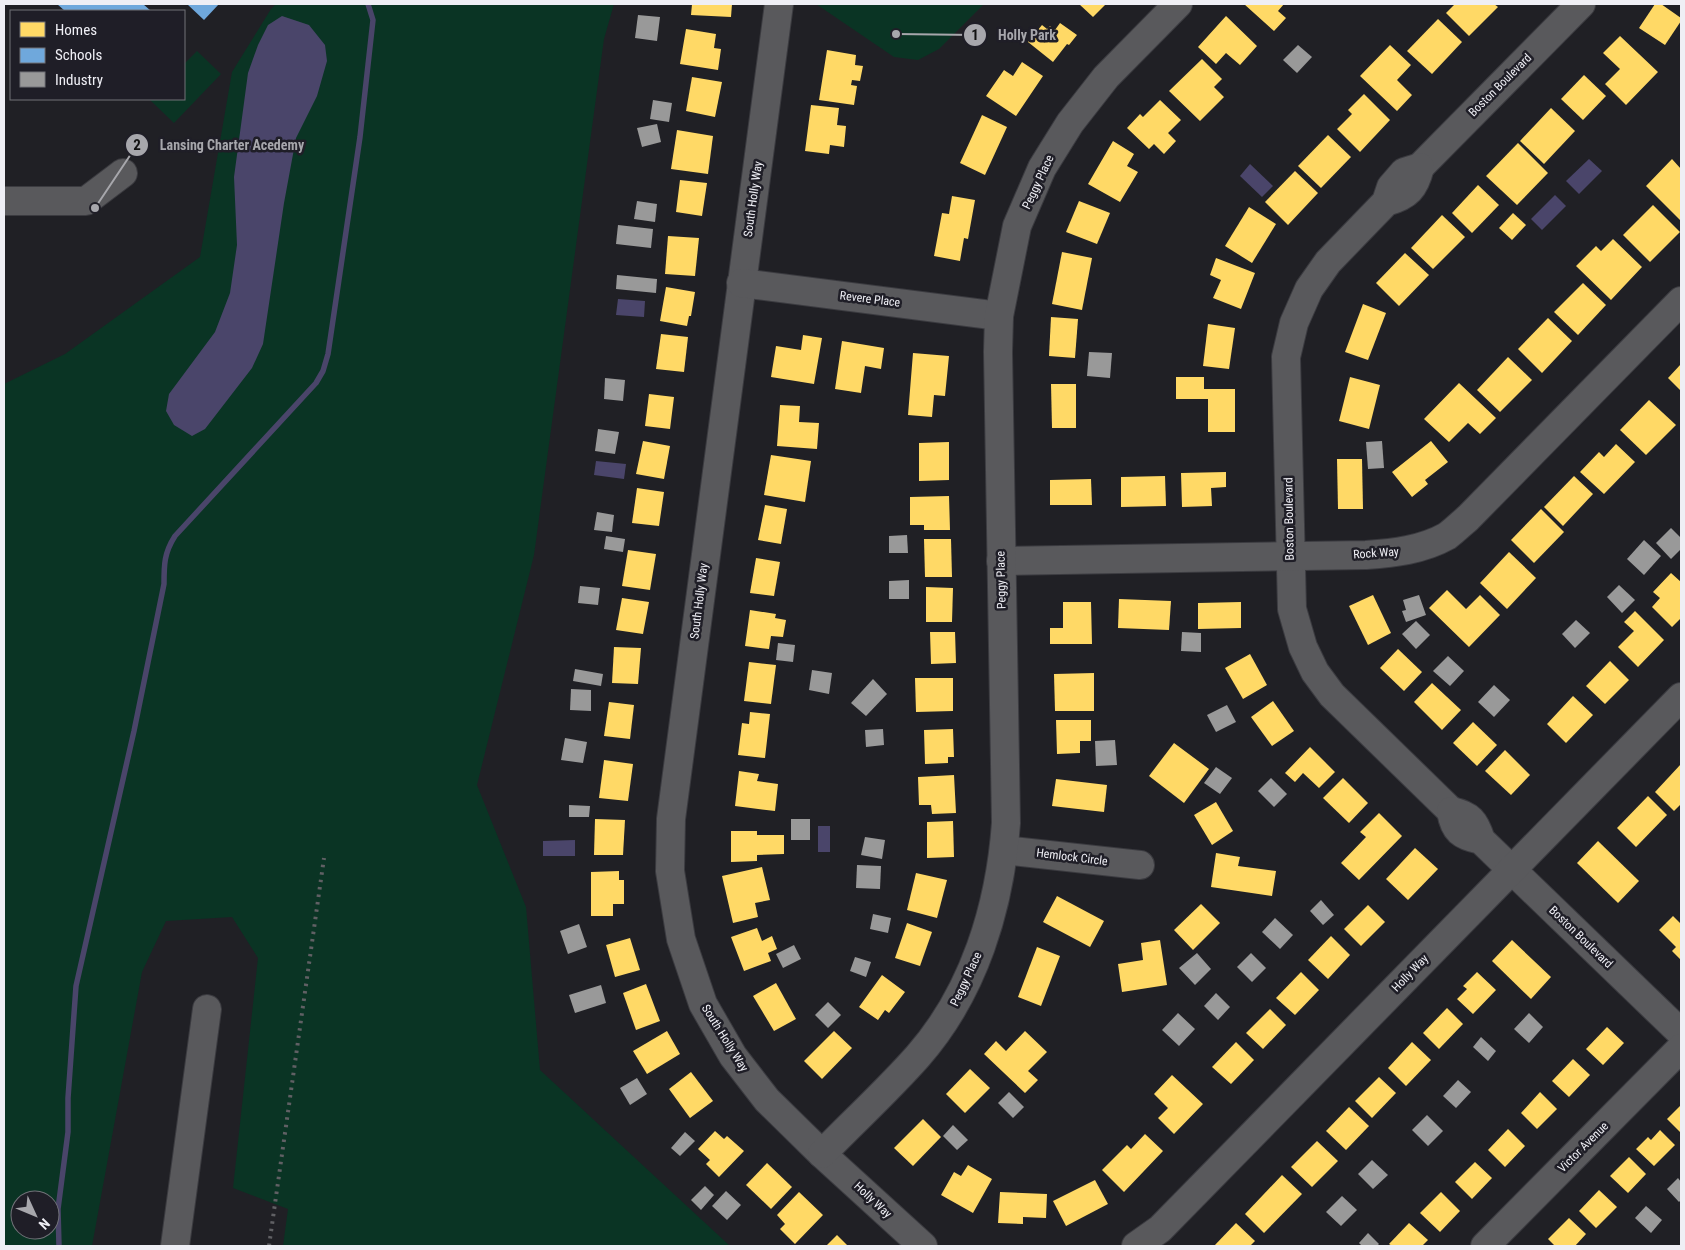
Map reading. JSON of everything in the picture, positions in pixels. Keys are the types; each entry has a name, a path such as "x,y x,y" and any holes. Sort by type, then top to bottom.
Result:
{"street":[{"name":"South Holly Way","path":"779,4 671,819 670,871 680,939 703,1004 733,1056 767,1100 822,1154"},
{"name":"Peggy Place","path":"822,1154 918,1056 947,1016 970,976 986,932 998,886 1006,823 999,316 1017,226 1042,168 1070,123 1106,77 1178,4"},
{"name":"Boston Boulevard","path":"1581,4 1420,167 1416,182 1402,198 1386,202 1328,262 1309,289 1294,323 1286,357 1292,609 1303,647 1315,672 1332,695 1451,811 1464,813 1476,826 1481,840 1681,1033"},
{"path":"4,201 86,201 123,173"},
{"name":"Revere Place","path":"741,283 999,316"},
{"name":"Rock Way","path":"1001,561 1397,553 1422,546 1447,536 1468,518 1681,300"},
{"name":"Holly Way","path":"1136,1246 1160,1229 1681,697"},
{"name":"Hemlock Circle","path":"1004,850 1140,865"},
{"path":"176,1246 207,1009"},
{"name":"Victor Avenue","path":"1485,1246 1681,1048"},
{"name":"Holly Way","path":"822,1154 923,1246"}],"green space":[{"path":"276,4 614,4 604,39 534,555 477,785 526,907 540,1070 730,1246 283,1246 288,1209 233,1188 258,958 232,917 166,921 142,972 92,1246 4,1246 4,384 65,354 200,257 232,72"},
{"path":"816,4 984,4 939,49 918,60 894,57"},
{"path":"197,51 221,74 174,123 150,100 185,100 185,63"}],"shaded area":[{"path":"282,16 309,25 325,45 327,61 317,96 296,138 284,203 263,344 252,368 205,429 192,436 174,425 166,411 169,394 215,332 230,293 237,245 234,177 248,73 258,45 268,25"},
{"path":"1589,159 1602,171 1579,194 1566,181"},
{"path":"1250,164 1273,186 1262,197 1240,176"},
{"path":"1555,195 1566,206 1542,230 1531,219"},
{"path":"618,299 645,301 644,317 616,315"},
{"path":"596,461 626,464 624,479 594,475"},
{"path":"818,826 830,826 830,852 818,852"},
{"path":"575,840 575,856 543,856 543,841"}],"building: Homes":[{"path":"692,4 732,4 731,17 691,15"},
{"path":"1079,4 1106,4 1093,17"},
{"path":"1244,4 1284,4 1278,11 1286,18 1274,31"},
{"path":"1455,4 1494,4 1498,7 1469,36 1446,13"},
{"path":"1655,4 1661,4 1681,18 1681,21 1665,45 1639,28"},
{"path":"1226,16 1257,46 1240,65 1226,53 1216,64 1198,47"},
{"path":"1438,19 1462,42 1432,74 1407,51"},
{"path":"1060,23 1077,35 1053,62 1028,42 1042,25 1047,29 1050,26 1055,30"},
{"path":"686,29 716,34 714,48 721,49 718,70 680,64"},
{"path":"1620,36 1658,72 1626,105 1605,84 1620,69 1603,53"},
{"path":"1390,45 1411,65 1397,80 1412,95 1397,111 1360,76"},
{"path":"827,50 856,55 855,65 863,66 860,81 852,80 851,85 857,86 854,105 819,100"},
{"path":"1202,59 1222,79 1214,87 1224,97 1200,121 1169,91"},
{"path":"1022,62 1043,76 1016,116 986,96 1004,70 1013,76"},
{"path":"1584,75 1606,96 1583,120 1561,99"},
{"path":"692,77 722,82 715,117 686,111"},
{"path":"1364,94 1390,120 1360,152 1337,129 1352,114 1348,110"},
{"path":"1160,100 1181,120 1168,133 1176,141 1164,154 1154,144 1149,149 1127,128 1140,114 1143,117"},
{"path":"811,105 839,108 837,125 846,126 844,147 830,145 829,154 805,151"},
{"path":"1551,108 1575,131 1544,164 1520,141"},
{"path":"982,115 1007,127 985,175 960,163"},
{"path":"677,130 713,136 708,174 671,169"},
{"path":"1328,135 1351,157 1321,188 1298,166"},
{"path":"1113,141 1134,154 1127,166 1138,172 1120,202 1088,184"},
{"path":"1518,143 1548,173 1517,205 1486,176"},
{"path":"1672,159 1681,169 1681,221 1646,186"},
{"path":"1295,171 1318,193 1288,225 1265,202"},
{"path":"680,180 707,183 702,216 676,212"},
{"path":"1478,185 1499,205 1472,233 1452,213"},
{"path":"952,196 975,200 968,239 964,238 960,261 934,256 942,213 949,214"},
{"path":"1079,201 1110,213 1097,244 1066,232"},
{"path":"1653,205 1680,232 1650,262 1623,235"},
{"path":"1249,207 1276,224 1252,263 1225,246"},
{"path":"1513,213 1526,225 1512,240 1499,228"},
{"path":"1442,215 1465,237 1433,269 1411,248"},
{"path":"668,236 699,238 695,276 665,274"},
{"path":"1613,239 1642,267 1611,300 1576,266 1596,246 1601,251"},
{"path":"1062,252 1092,258 1082,310 1052,304"},
{"path":"1405,253 1429,275 1399,306 1376,283"},
{"path":"1216,258 1255,273 1241,309 1213,298 1221,280 1210,275"},
{"path":"1583,283 1606,305 1578,335 1554,312"},
{"path":"666,287 695,292 691,316 689,316 687,326 660,321"},
{"path":"1363,304 1386,313 1368,360 1345,352"},
{"path":"1051,317 1078,319 1075,358 1049,356"},
{"path":"1548,318 1572,341 1542,373 1518,349"},
{"path":"1208,324 1235,328 1229,369 1203,366"},
{"path":"661,334 688,337 684,372 656,369"},
{"path":"803,335 822,338 814,384 771,377 776,346 801,350"},
{"path":"842,341 884,348 881,369 865,366 861,393 835,389"},
{"path":"913,353 949,356 945,396 934,395 932,417 908,415"},
{"path":"1508,357 1532,380 1500,412 1477,390"},
{"path":"1681,364 1681,391 1668,378"},
{"path":"1176,377 1204,377 1204,389 1235,389 1235,432 1208,432 1208,399 1176,399"},
{"path":"1350,377 1380,385 1369,429 1339,421"},
{"path":"1459,383 1496,418 1480,434 1468,423 1449,442 1424,419"},
{"path":"1051,384 1076,384 1076,428 1052,428"},
{"path":"649,394 674,397 670,429 645,426"},
{"path":"1649,400 1676,425 1646,455 1620,430"},
{"path":"780,405 800,406 799,422 819,423 817,449 777,446"},
{"path":"643,441 670,446 664,479 636,474"},
{"path":"1431,441 1448,462 1425,480 1428,484 1412,497 1392,472"},
{"path":"949,442 949,480 919,481 919,443"},
{"path":"1616,444 1635,462 1604,494 1580,472 1599,452 1604,457"},
{"path":"771,455 811,461 805,502 764,495"},
{"path":"1337,459 1362,459 1363,509 1338,509"},
{"path":"1226,472 1226,487 1211,488 1212,506 1182,507 1181,473"},
{"path":"1165,476 1166,506 1121,507 1121,477"},
{"path":"1574,476 1593,494 1563,526 1544,507"},
{"path":"1091,479 1092,505 1050,505 1050,480"},
{"path":"637,488 664,492 659,526 632,523"},
{"path":"949,496 950,530 924,530 924,525 910,525 910,497"},
{"path":"765,505 787,509 781,544 758,540"},
{"path":"1541,509 1564,532 1534,563 1511,540"},
{"path":"924,539 951,539 952,577 925,577"},
{"path":"628,550 656,554 650,590 622,586"},
{"path":"1509,552 1536,578 1507,609 1480,583"},
{"path":"756,558 780,562 774,596 750,593"},
{"path":"1671,573 1681,582 1681,618 1672,627 1652,607 1660,598 1653,592"},
{"path":"926,587 953,588 952,622 926,622"},
{"path":"1447,590 1466,609 1480,595 1500,615 1469,647 1429,608"},
{"path":"1373,595 1391,633 1368,645 1349,606"},
{"path":"622,598 649,602 643,634 616,630"},
{"path":"1119,599 1171,601 1169,630 1118,628"},
{"path":"1063,602 1091,602 1092,644 1050,644 1050,628 1063,628"},
{"path":"1241,602 1241,628 1198,629 1198,603"},
{"path":"750,610 776,614 775,618 786,620 783,637 771,636 769,649 745,646"},
{"path":"1635,611 1664,640 1638,667 1618,647 1634,631 1624,622"},
{"path":"930,632 955,632 956,663 931,664"},
{"path":"614,647 641,648 638,684 612,683"},
{"path":"1398,649 1422,672 1404,691 1380,668"},
{"path":"1250,654 1267,685 1243,699 1225,668"},
{"path":"1610,661 1629,680 1605,704 1586,686"},
{"path":"749,662 776,665 771,704 744,701"},
{"path":"1094,673 1094,711 1055,711 1054,674"},
{"path":"915,678 953,678 953,711 916,712"},
{"path":"1432,683 1461,710 1442,730 1414,702"},
{"path":"1573,696 1593,715 1566,743 1547,724"},
{"path":"1273,701 1294,731 1272,746 1251,717"},
{"path":"609,702 634,705 630,739 604,736"},
{"path":"750,712 770,714 765,758 738,755 742,723 749,724"},
{"path":"1056,720 1091,720 1091,741 1080,741 1080,753 1057,754"},
{"path":"1473,722 1497,745 1477,766 1453,743"},
{"path":"953,729 954,757 948,757 948,763 925,764 924,730"},
{"path":"1174,743 1209,769 1184,803 1149,776"},
{"path":"1310,747 1335,772 1319,788 1303,773 1295,782 1285,773"},
{"path":"1505,750 1530,775 1511,795 1485,771"},
{"path":"604,760 633,764 628,801 599,798"},
{"path":"1681,764 1681,804 1674,811 1655,792"},
{"path":"739,771 759,774 757,781 778,784 775,811 735,806"},
{"path":"954,775 956,813 932,814 931,805 919,805 918,777"},
{"path":"1343,778 1368,803 1349,823 1323,798"},
{"path":"1056,779 1107,785 1104,812 1052,806"},
{"path":"1648,796 1667,815 1636,847 1617,828"},
{"path":"1216,802 1233,831 1212,845 1194,815"},
{"path":"1379,813 1402,836 1359,880 1341,863 1366,837 1360,832"},
{"path":"595,819 625,820 623,855 594,855"},
{"path":"953,821 954,857 927,858 927,822"},
{"path":"731,831 757,831 757,835 784,835 784,854 757,855 757,861 731,862"},
{"path":"1598,841 1639,881 1618,903 1577,863"},
{"path":"1415,848 1438,869 1408,900 1386,879"},
{"path":"1216,853 1240,857 1238,866 1276,871 1272,896 1211,887"},
{"path":"762,867 770,900 755,903 758,917 733,923 722,876"},
{"path":"619,871 619,880 624,880 624,904 613,904 613,916 591,916 591,872"},
{"path":"916,873 947,880 937,918 907,910"},
{"path":"1057,896 1104,921 1090,947 1043,922"},
{"path":"1201,904 1220,923 1193,950 1174,930"},
{"path":"1368,905 1385,922 1361,946 1344,929"},
{"path":"1673,916 1681,924 1681,960 1672,951 1676,947 1659,930"},
{"path":"907,923 932,932 920,966 895,958"},
{"path":"757,928 762,941 772,936 777,949 768,953 771,961 744,971 731,937"},
{"path":"1331,936 1350,955 1328,979 1308,960"},
{"path":"630,938 640,970 615,977 606,945"},
{"path":"1160,940 1167,985 1122,992 1118,964 1143,960 1141,943"},
{"path":"1512,940 1551,977 1531,999 1492,961"},
{"path":"1037,947 1060,956 1041,1006 1018,997"},
{"path":"1301,972 1319,990 1295,1015 1276,998"},
{"path":"1477,972 1496,990 1473,1014 1457,999 1467,989 1463,986"},
{"path":"882,975 905,992 889,1013 885,1010 878,1020 859,1007"},
{"path":"776,983 796,1019 774,1031 753,996"},
{"path":"646,984 660,1021 636,1030 623,993"},
{"path":"1447,1008 1463,1024 1439,1049 1423,1033"},
{"path":"1270,1009 1286,1025 1263,1049 1246,1033"},
{"path":"1607,1027 1624,1043 1603,1065 1586,1049"},
{"path":"667,1031 680,1054 647,1074 633,1051"},
{"path":"834,1031 852,1048 822,1079 804,1061"},
{"path":"1025,1031 1047,1052 1028,1071 1038,1080 1025,1093 984,1054 996,1041 1006,1051"},
{"path":"1236,1042 1254,1060 1231,1084 1212,1067"},
{"path":"1412,1042 1431,1060 1406,1086 1388,1068"},
{"path":"1573,1059 1590,1075 1569,1097 1552,1081"},
{"path":"970,1069 990,1088 965,1113 946,1094"},
{"path":"691,1072 713,1101 690,1118 669,1089"},
{"path":"1172,1075 1203,1104 1174,1134 1158,1118 1168,1108 1154,1094"},
{"path":"1379,1077 1396,1093 1372,1118 1355,1101"},
{"path":"1540,1092 1557,1109 1537,1129 1521,1113"},
{"path":"1681,1105 1681,1133 1667,1119"},
{"path":"1349,1107 1369,1126 1346,1150 1326,1131"},
{"path":"923,1119 941,1137 913,1166 894,1148"},
{"path":"1508,1129 1525,1146 1505,1167 1488,1150"},
{"path":"1660,1130 1675,1145 1654,1166 1636,1149 1648,1137 1651,1140"},
{"path":"715,1131 724,1139 727,1136 744,1151 719,1177 706,1164 710,1160 698,1149"},
{"path":"1145,1134 1163,1151 1124,1192 1102,1170 1127,1145 1131,1149"},
{"path":"1317,1141 1338,1161 1312,1187 1291,1167"},
{"path":"1629,1157 1646,1174 1628,1193 1610,1176"},
{"path":"1475,1162 1492,1178 1472,1199 1455,1182"},
{"path":"767,1163 792,1187 771,1209 746,1185"},
{"path":"968,1165 992,1179 973,1213 941,1195 954,1172 961,1176"},
{"path":"1282,1175 1302,1194 1264,1233 1245,1214"},
{"path":"1095,1180 1108,1204 1066,1226 1053,1201"},
{"path":"1599,1190 1617,1207 1596,1228 1579,1211"},
{"path":"799,1192 823,1215 795,1244 780,1229 785,1224 777,1215"},
{"path":"1000,1192 1047,1194 1046,1218 1023,1217 1023,1224 998,1223"},
{"path":"1441,1192 1460,1211 1440,1232 1420,1213"},
{"path":"1569,1218 1586,1234 1575,1246 1555,1246 1548,1239"},
{"path":"1236,1223 1255,1241 1250,1246 1214,1246"},
{"path":"1409,1223 1428,1240 1422,1246 1392,1246 1389,1244"},
{"path":"837,1235 848,1246 826,1246"}],"building: Schools":[{"path":"57,4 143,4 150,10 64,10"},
{"path":"187,4 219,4 204,20"}],"building: Industry":[{"path":"638,15 660,17 657,41 635,38"},
{"path":"1298,45 1312,57 1297,73 1283,60"},
{"path":"653,100 672,103 669,122 650,119"},
{"path":"657,124 661,142 642,147 637,128"},
{"path":"637,201 657,204 655,222 634,219"},
{"path":"618,225 653,229 651,248 616,244"},
{"path":"617,275 657,279 656,293 616,289"},
{"path":"1089,352 1112,353 1110,378 1087,376"},
{"path":"605,378 625,380 623,401 604,399"},
{"path":"598,429 619,432 615,454 595,451"},
{"path":"1382,441 1384,468 1368,469 1366,442"},
{"path":"597,512 614,515 612,532 594,530"},
{"path":"1671,528 1681,538 1681,549 1671,559 1656,543"},
{"path":"907,535 908,553 889,553 889,536"},
{"path":"606,536 625,539 623,552 604,549"},
{"path":"1644,540 1661,556 1644,575 1627,559"},
{"path":"909,580 909,599 889,599 889,581"},
{"path":"1619,585 1635,600 1622,613 1607,597"},
{"path":"580,586 600,588 598,605 578,603"},
{"path":"1419,595 1426,615 1406,622 1402,611 1406,610 1403,600"},
{"path":"1576,620 1590,633 1575,648 1562,634"},
{"path":"1416,621 1430,635 1416,649 1402,634"},
{"path":"1182,632 1201,633 1201,652 1181,651"},
{"path":"778,643 795,645 793,662 776,660"},
{"path":"1448,656 1464,671 1450,686 1433,671"},
{"path":"575,669 603,674 601,686 573,681"},
{"path":"812,670 832,673 829,694 809,690"},
{"path":"873,679 887,694 866,716 851,703"},
{"path":"1494,685 1510,700 1494,717 1478,702"},
{"path":"571,689 591,690 591,711 570,710"},
{"path":"1227,705 1236,722 1216,732 1207,715"},
{"path":"883,729 884,745 866,747 865,730"},
{"path":"565,738 587,742 583,763 561,760"},
{"path":"1115,740 1117,765 1096,766 1095,741"},
{"path":"1216,767 1232,778 1220,794 1204,783"},
{"path":"1271,778 1287,794 1274,807 1258,791"},
{"path":"569,805 590,806 589,817 569,817"},
{"path":"791,819 810,819 810,840 791,840"},
{"path":"865,837 885,840 882,859 861,855"},
{"path":"857,865 881,866 880,889 856,888"},
{"path":"1321,900 1334,915 1323,925 1310,911"},
{"path":"873,914 891,918 888,933 870,929"},
{"path":"1275,918 1293,935 1280,949 1262,932"},
{"path":"579,924 587,947 568,954 560,931"},
{"path":"794,945 801,959 783,968 776,954"},
{"path":"1197,953 1211,969 1195,985 1179,968"},
{"path":"1251,953 1266,968 1252,982 1237,967"},
{"path":"855,957 871,962 866,977 850,971"},
{"path":"601,985 606,1003 575,1013 569,995"},
{"path":"1216,993 1230,1007 1218,1020 1204,1006"},
{"path":"828,1002 841,1015 828,1028 815,1015"},
{"path":"1178,1013 1195,1029 1179,1046 1162,1030"},
{"path":"1529,1013 1543,1027 1529,1043 1514,1029"},
{"path":"1481,1037 1496,1051 1488,1061 1473,1047"},
{"path":"637,1078 647,1094 630,1105 620,1088"},
{"path":"1458,1080 1471,1092 1456,1108 1443,1096"},
{"path":"1009,1092 1024,1107 1013,1118 998,1103"},
{"path":"1427,1115 1443,1131 1428,1146 1412,1130"},
{"path":"953,1125 968,1140 957,1150 943,1136"},
{"path":"685,1132 695,1141 680,1156 671,1148"},
{"path":"1372,1160 1388,1175 1373,1189 1358,1174"},
{"path":"1678,1178 1681,1182 1681,1200 1679,1202 1667,1189"},
{"path":"705,1186 714,1195 701,1210 691,1200"},
{"path":"726,1191 741,1205 727,1220 712,1206"},
{"path":"1342,1196 1357,1210 1341,1226 1326,1212"},
{"path":"1646,1206 1662,1220 1651,1233 1635,1218"},
{"path":"1368,1233 1379,1244 1377,1246 1362,1246 1359,1243"}],"waterway":[{"path":"59,1246 58,1209 68,1132 68,1098 76,986 134,731 164,584 167,554 175,536 316,383 323,371 328,354 360,137 373,20 368,4"}],"railway":[{"path":"269,1246 324,858"}],"place":[{"name":"Holly Park","path":"896,34"},
{"name":"Lansing Charter Acedemy","path":"95,208"}]}
